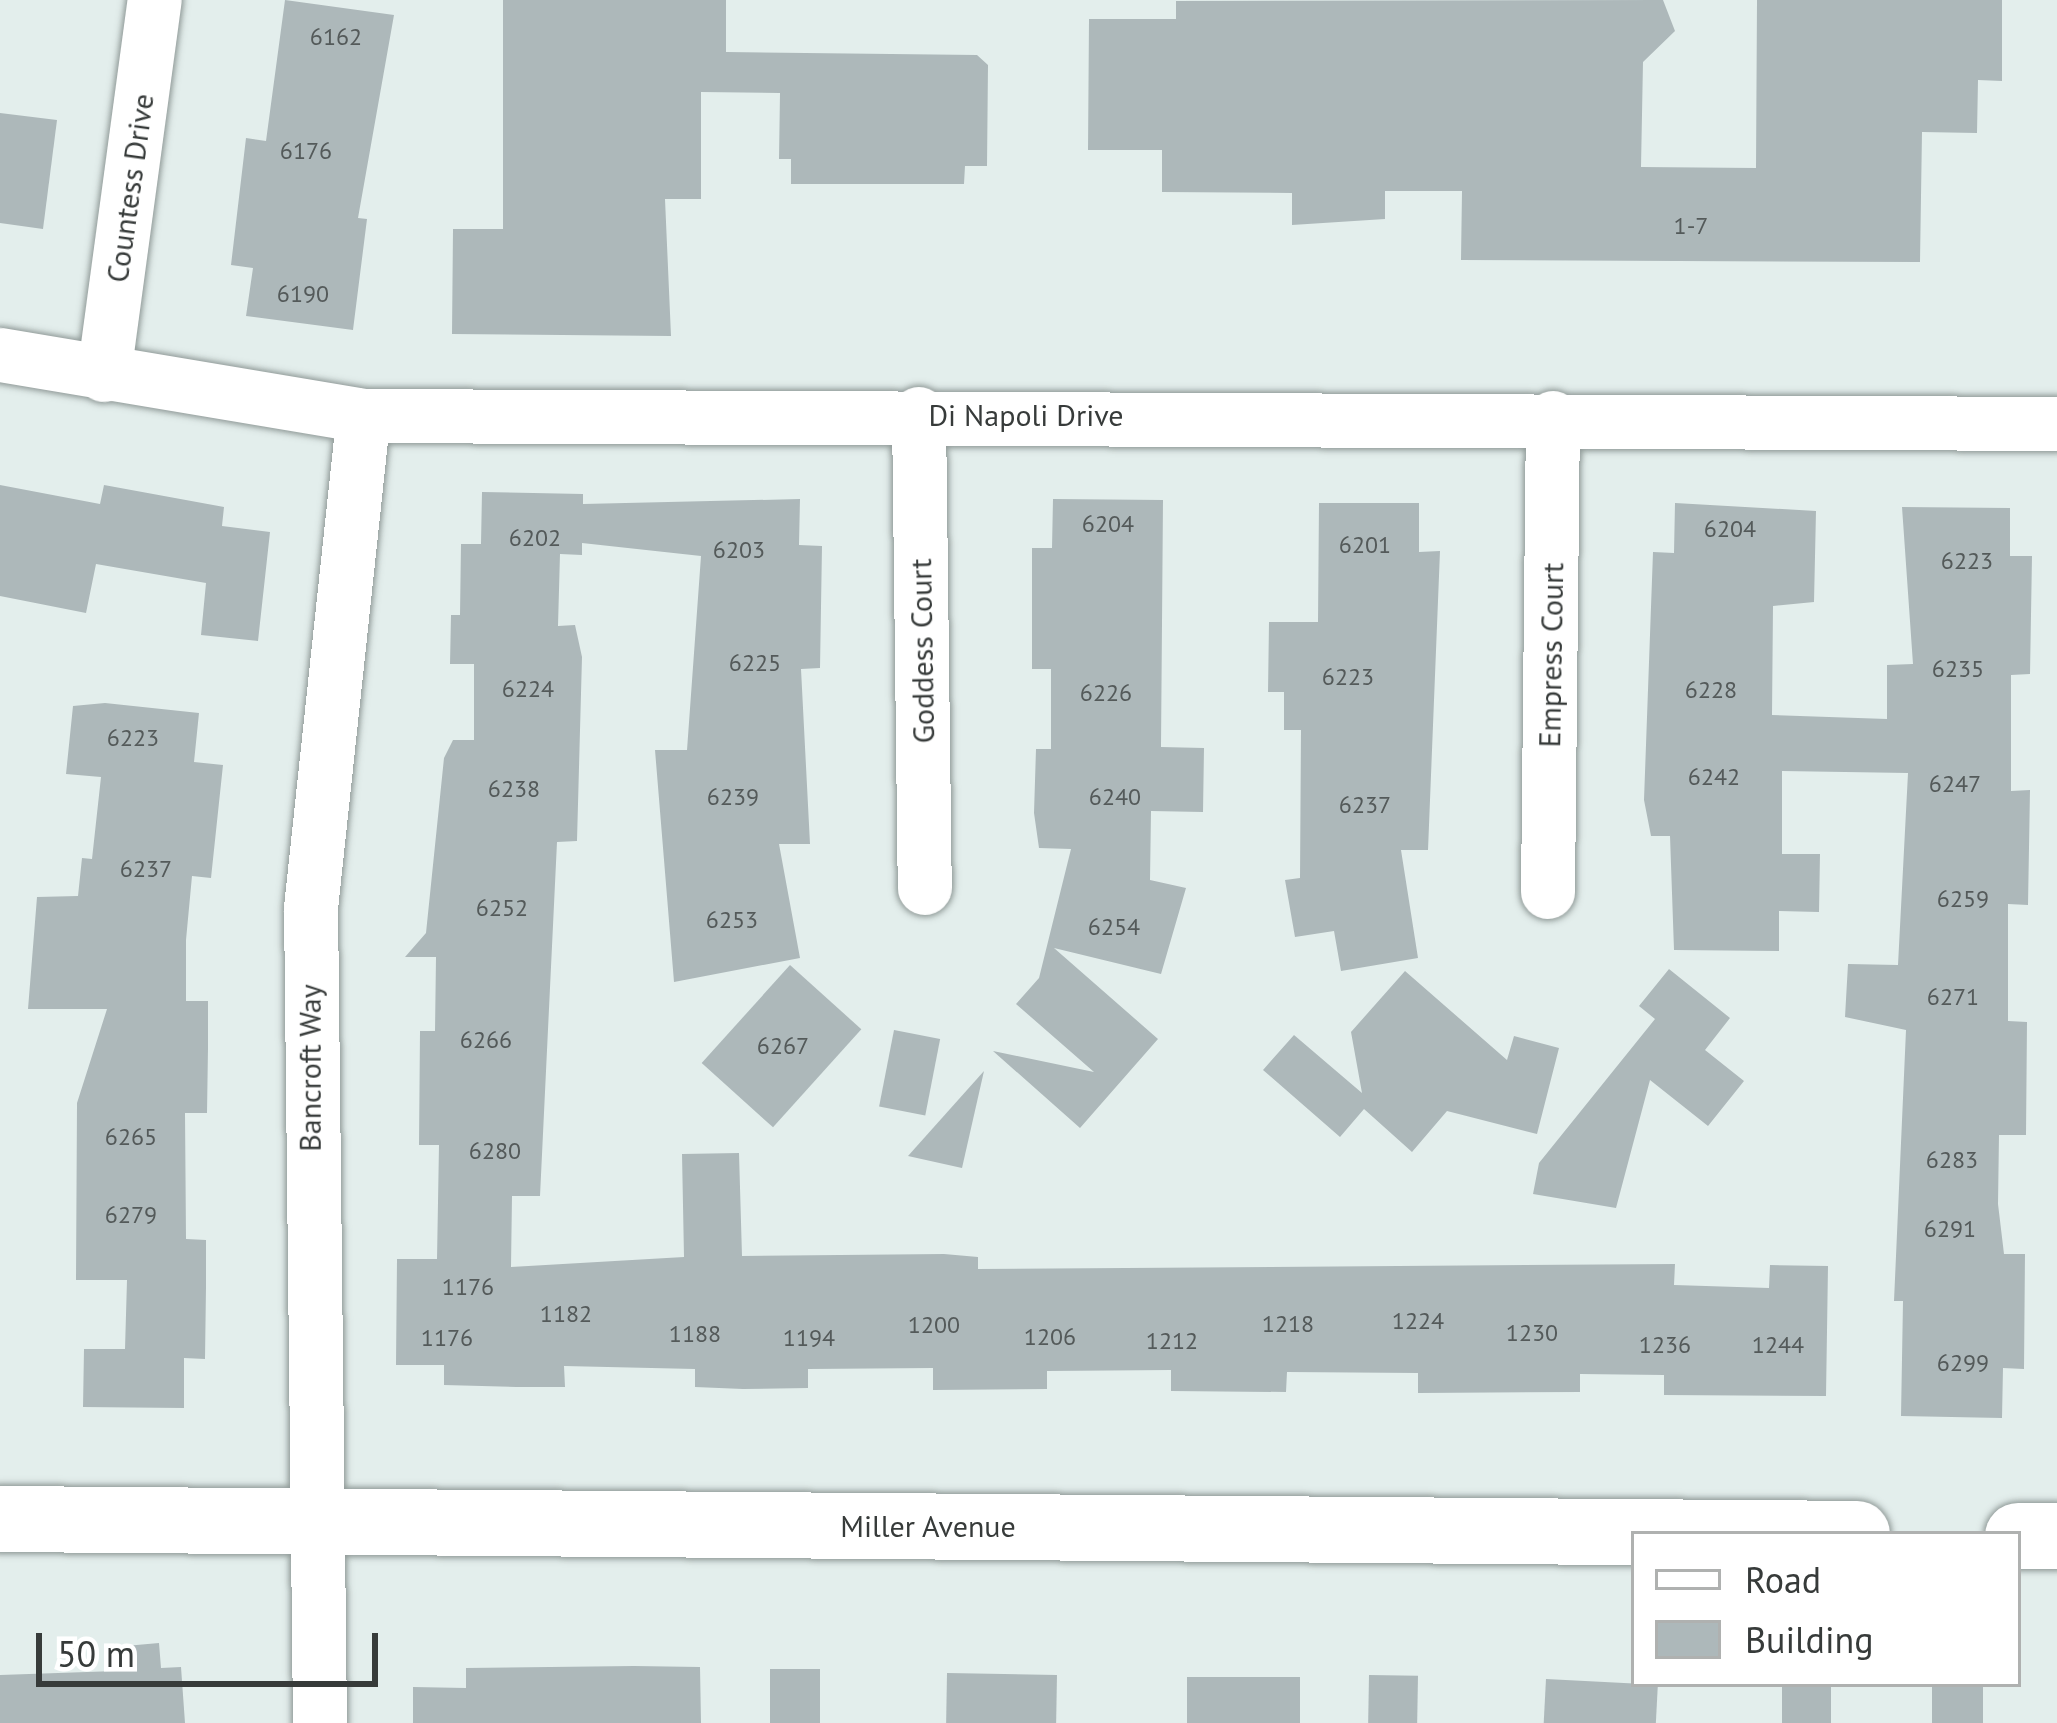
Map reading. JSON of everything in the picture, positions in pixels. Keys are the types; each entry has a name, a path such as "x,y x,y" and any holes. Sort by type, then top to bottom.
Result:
{"main road":[{"name":"Miller Avenue","path":"0,1520 1631,1532"},
{"path":"2021,1536 2057,1536"}],"street":[{"name":"Countess Drive","path":"104,375 155,0"},
{"name":"Di Napoli Drive","path":"0,355 364,416 920,414 2057,424"},
{"name":"Goddess Court","path":"920,414 925,888"},
{"name":"Bancroft Way","path":"320,1723 310,1521 311,908 364,416"},
{"name":"Empress Court","path":"1548,892 1553,418"}],"building":[{"path":"285,0 394,15 358,218 367,219 353,330 246,316 253,268 231,265 246,138 266,141"},
{"path":"503,0 726,0 726,52 977,55 988,65 987,166 965,166 964,184 791,184 791,159 779,159 780,93 701,92 701,199 665,199 671,336 452,334 453,229 503,229"},
{"path":"1663,0 1675,31 1643,62 1641,167 1756,168 1757,0 2002,0 2002,81 1978,80 1977,133 1922,132 1920,262 1461,260 1462,191 1385,191 1385,219 1292,225 1292,193 1162,192 1162,150 1088,150 1089,19 1176,19 1176,1"},
{"path":"0,113 57,120 43,229 0,223"},
{"path":"0,485 100,504 104,485 224,507 222,526 270,532 258,641 201,635 206,583 96,564 86,613 0,596"},
{"path":"482,492 583,494 583,504 800,499 799,545 822,546 820,668 801,669 810,844 779,844 800,958 674,982 655,750 687,750 701,556 582,543 582,555 560,554 558,626 575,625 582,657 577,841 557,842 540,1196 512,1196 511,1267 684,1257 682,1154 739,1153 742,1256 944,1254 978,1257 978,1269 1675,1264 1674,1285 1769,1288 1770,1265 1828,1266 1826,1396 1664,1395 1664,1375 1580,1374 1580,1392 1418,1393 1418,1373 1287,1372 1286,1392 1171,1391 1171,1370 1047,1371 1047,1389 933,1390 933,1368 808,1369 808,1388 743,1389 695,1387 695,1369 564,1366 565,1387 516,1387 444,1385 444,1365 396,1365 397,1259 437,1259 439,1145 419,1145 420,1031 435,1031 436,957 405,957 426,933 444,758 453,740 474,740 474,664 450,664 451,615 460,615 461,544 481,544"},
{"path":"1053,499 1163,500 1161,747 1204,748 1203,812 1151,811 1150,880 1186,888 1161,974 1054,948 1158,1039 1080,1128 993,1051 1094,1072 1016,1004 1039,978 1071,849 1039,848 1034,813 1036,749 1051,749 1051,669 1032,669 1032,548 1052,548"},
{"path":"1319,503 1419,503 1419,552 1440,551 1428,850 1401,850 1418,958 1341,971 1334,931 1295,937 1285,880 1300,878 1301,730 1284,730 1284,692 1268,692 1269,622 1318,622"},
{"path":"1675,503 1816,511 1814,602 1773,606 1772,715 1887,719 1887,665 1913,664 1902,507 2010,508 2010,556 2032,556 2030,674 2011,675 2011,791 2030,790 2028,905 2008,904 2008,1021 2027,1022 2026,1135 1999,1135 1998,1204 2004,1254 2025,1254 2024,1369 2003,1368 2002,1418 1901,1416 1903,1301 1894,1301 1906,1030 1845,1017 1848,964 1898,965 1908,773 1782,771 1782,854 1820,854 1819,912 1779,911 1779,951 1674,950 1670,836 1651,836 1644,800 1653,552 1674,553"},
{"path":"105,703 199,713 194,762 223,765 211,878 192,876 186,940 186,1001 208,1001 208,1048 207,1113 185,1113 186,1239 206,1240 206,1287 205,1359 184,1358 184,1408 83,1407 84,1349 125,1349 127,1280 76,1280 77,1103 107,1009 28,1009 37,897 78,896 82,858 92,859 101,777 66,774 73,706"},
{"path":"790,965 861,1029 773,1127 702,1063"},
{"path":"1669,969 1730,1018 1705,1050 1744,1081 1708,1126 1650,1080 1616,1208 1533,1194 1539,1163 1655,1019 1639,1006"},
{"path":"1405,971 1507,1060 1514,1036 1559,1048 1537,1134 1447,1111 1412,1152 1364,1109 1340,1137 1263,1070 1294,1035 1362,1093 1351,1032"},
{"path":"894,1030 940,1039 925,1116 879,1107"},
{"path":"984,1071 962,1168 908,1156"},
{"path":"159,1643 161,1668 181,1667 185,1723 0,1723 0,1675 116,1671 114,1647"},
{"path":"700,1667 701,1723 413,1723 413,1687 466,1688 466,1668"},
{"path":"770,1669 820,1669 820,1723 770,1723"},
{"path":"947,1673 1057,1675 1056,1723 946,1723"},
{"path":"1369,1675 1418,1676 1417,1723 1368,1723"},
{"path":"1187,1677 1300,1677 1300,1723 1187,1723"},
{"path":"1546,1679 1658,1687 1656,1723 1544,1723"},
{"path":"1782,1687 1831,1687 1831,1723 1782,1723"},
{"path":"1932,1687 1983,1687 1983,1723 1932,1723"}]}
